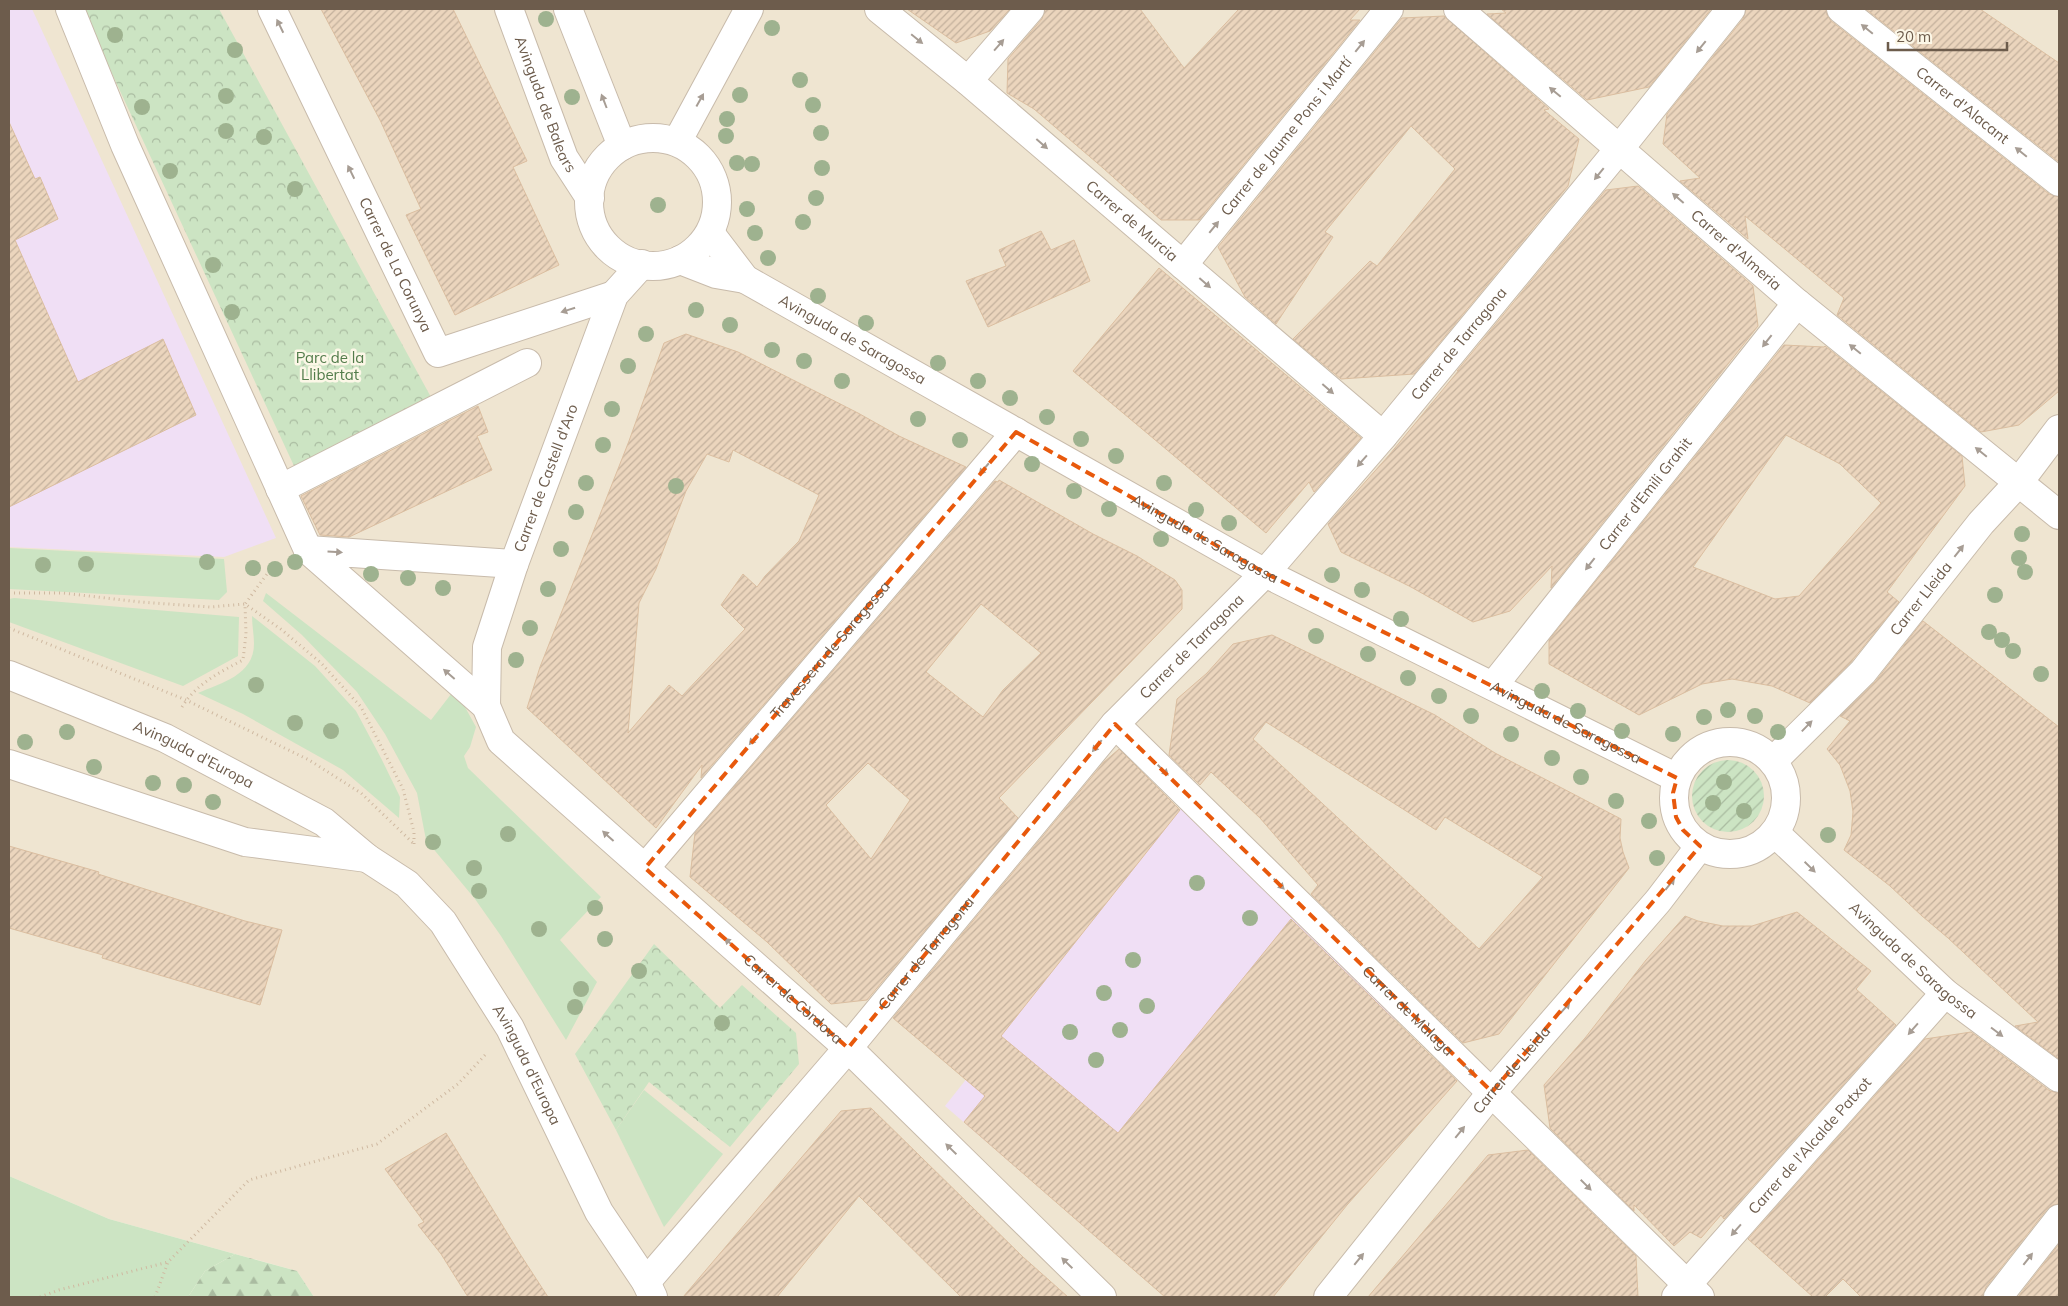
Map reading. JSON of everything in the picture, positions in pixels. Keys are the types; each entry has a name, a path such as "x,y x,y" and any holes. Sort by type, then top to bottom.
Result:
{"street":[{"path":"70,9 125,145 308,550 486,706"},
{"name":"Carrer de La Corunya","path":"272,9 438,353 614,295"},
{"name":"Avinguda de Balears","path":"509,9 564,158 590,198"},
{"path":"568,9 622,146"},
{"path":"677,142 749,9"},
{"name":"Carrer de Murcia","path":"879,9 968,81 1383,436"},
{"path":"968,81 1030,9"},
{"name":"Carrer de Jaume Pons i Martí","path":"1183,265 1390,9"},
{"name":"Carrer d'Almeria","path":"1458,9 1797,303 2059,515"},
{"name":"Carrer de Tarragona","path":"650,1290 1115,724 1265,573 1383,436 1620,148 1731,9"},
{"name":"Carrer d'Alacant","path":"1841,9 2059,182"},
{"path":"649,138 677,142 687,147 703,161 714,180 718,201 714,223 710,232 697,248 680,260 668,264 642,264 617,254 604,241 591,217 590,198 594,178 599,168 613,152 622,146 649,138"},
{"name":"Avinguda de Saragossa","path":"710,232 745,279"},
{"name":"Avinguda de Saragossa","path":"680,260 716,274 745,279 1265,573 1677,778"},
{"name":"Carrer de Castell d'Aro","path":"486,706 486,647 514,564 614,295 642,264"},
{"name":"Carrer d'Emili Grahit","path":"1492,686 1797,303"},
{"path":"280,489 527,363"},
{"name":"Carrer Lleida","path":"1773,761 1815,717 1863,672 1981,523 2019,482 2059,430"},
{"name":"Travessera de Saragossa","path":"645,868 1016,432"},
{"path":"308,550 514,564"},
{"name":"Avinguda d'Europa","path":"9,674 165,738 324,822 367,858 407,884 443,922 510,1028 599,1212 650,1290"},
{"name":"Carrer de Còrdova","path":"486,706 501,741 848,1048 1102,1297"},
{"name":"Carrer de Màlaga","path":"1115,724 1492,1092 1688,1293"},
{"path":"1726,742 1746,744 1765,754 1773,761 1780,772 1787,797 1782,822 1774,833 1759,847 1740,854 1719,854 1700,846 1683,830 1676,817 1673,793 1681,768 1696,753 1715,744 1726,742"},
{"name":"Avinguda d'Europa","path":"9,764 245,842 367,858"},
{"name":"Avinguda de Saragossa","path":"1774,833 1945,993 2059,1078"},
{"name":"Carrer de Lleida","path":"1328,1297 1492,1092 1658,901 1700,846"},
{"name":"Carrer de l'Alcalde Patxot","path":"1688,1293 1945,993"},
{"path":"1998,1297 2059,1219"}],"path":[{"path":"165,738 186,700 214,675 243,660 246,634 245,604 272,567 284,554 308,550"},
{"path":"9,593 63,593 140,602 210,607 245,604 282,630 320,663 361,707 403,789 414,832 414,844 361,793 309,760 186,700 9,628"},
{"path":"155,1297 168,1262 249,1180 377,1144 458,1084 510,1028"},
{"path":"40,1297 59,1290 168,1262"}],"highlighted area":[{"path":"1016,432 1265,573 1677,778 1673,793 1676,817 1683,830 1700,846 1492,1092 1115,724 848,1048 645,868"}],"shaded area":[{"path":"9,9 2059,9 2059,1297 314,1297 297,1271 109,1219 9,1176"},
{"path":"9,9 32,9 276,538 224,557 9,547"},
{"path":"1182,807 1396,1018 1176,1297 1166,1297 945,1106"}],"green space":[{"name":"Parc de la Llibertat","path":"82,9 219,9 432,399 295,468"},
{"path":"9,548 224,559 227,592 219,600 9,589"},
{"path":"266,593 431,720 455,689 476,727 470,747 464,756 468,768 601,897 560,940 597,982 566,1040 501,936 475,899 426,840 417,793 385,734 357,692 302,635 263,601"},
{"path":"9,599 239,617 238,656 183,686 9,622"},
{"path":"252,616 315,666 356,711 400,797 399,818 343,770 243,714 198,693 235,676 248,663 253,655 254,644"},
{"path":"1728,760 1748,766 1758,776 1764,796 1758,816 1748,826 1728,832 1708,826 1698,816 1692,796 1698,776 1708,766"},
{"path":"654,944 720,1008 742,985 796,1033 799,1064 730,1147 649,1082 616,1130 575,1054"},
{"path":"644,1090 723,1154 664,1227 616,1130"},
{"path":"9,1176 109,1219 235,1254 205,1271 188,1297 9,1297"},
{"path":"235,1254 297,1271 314,1297 188,1297 205,1271"}],"building":[{"path":"321,9 453,9 527,161 513,167 559,265 455,315 406,215 421,209 380,120"},
{"path":"907,9 1010,9 990,31 956,43"},
{"path":"1045,9 1140,9 1184,68 1239,9 1360,9 1350,20 1360,20 1199,220 1161,220 1034,109 1007,93 1008,59 1042,19"},
{"path":"1501,9 1711,9 1649,87 1587,100 1487,14 1506,13"},
{"path":"1746,9 1826,9 1831,21 2049,194 2059,197 2059,391 2019,425 1981,432 1837,315 1844,298 1745,216 1748,239 1680,181 1700,178 1663,144 1667,114 1743,19"},
{"path":"1866,9 1980,9 2059,63 2059,162"},
{"path":"1444,16 1549,109 1544,110 1579,139 1568,186 1414,374 1341,379 1293,339 1370,261 1377,266 1455,169 1411,126 1325,232 1333,237 1276,324 1245,297 1218,247 1402,18"},
{"path":"9,122 35,179 40,177 58,219 15,240 78,382 163,339 196,415 9,507"},
{"path":"1638,186 1753,286 1758,326 1551,588 1552,566 1510,611 1473,622 1411,587 1341,552 1328,524 1390,454 1606,190"},
{"path":"1041,231 1051,250 1074,240 1090,281 988,327 966,281 1006,266 999,250"},
{"path":"1159,268 1361,438 1314,492 1309,482 1266,533 1073,371"},
{"path":"686,334 738,352 899,436 966,467 701,778 702,765 656,828 527,708 540,667 629,441 664,343","holes":["733,450 819,495 799,541 765,576 757,587 743,574 721,605 745,629 682,696 669,685 628,733 639,603 656,569 686,491 707,454 729,462"]},
{"path":"1784,345 1825,346 1962,456 1965,486 1887,592 1899,602 1851,662 1810,703 1772,686 1732,679 1702,684 1639,715 1549,664 1549,640","holes":["1786,435 1840,464 1881,503 1799,596 1775,599 1693,567"]},
{"path":"478,406 488,432 477,436 492,470 349,537 320,535 301,496"},
{"path":"999,480 1093,534 1137,556 1175,580 1182,590 1182,609 999,798 1018,818 867,1000 831,1004 767,942 690,877 695,833 995,481 998,482","holes":["981,604 1041,653 1003,690 983,717 926,672","868,763 910,800 871,859 826,805"]},
{"path":"1923,621 2059,727 2059,1059 2015,1026 2038,1022 1890,886 1844,850 1851,835 1853,812 1850,791 1840,765 1827,749 1850,721 1840,716 1875,682"},
{"path":"1272,635 1435,715 1495,753 1621,819 1620,838 1629,868 1499,1034 1463,1043 1311,894 1318,885 1260,818 1211,772 1200,785 1169,755 1177,699 1207,673 1233,644","holes":["1266,722 1436,830 1445,817 1543,877 1479,949 1253,739"]},
{"path":"1119,749 1180,810 1001,1036 1118,1133 1291,919 1457,1081 1347,1205 1273,1297 1165,1297 964,1122 985,1096 893,1018 1104,762"},
{"path":"9,846 99,872 98,874 245,921 282,930 260,1005 102,958 103,955 9,928"},
{"path":"1797,912 1871,971 1856,989 1896,1025 1724,1219 1721,1215 1701,1238 1690,1232 1674,1246 1634,1205 1634,1211 1550,1128 1544,1085 1585,1038 1646,960 1685,916 1698,921 1723,926 1752,926"},
{"path":"1971,1032 2050,1091 2059,1093 2059,1204 2047,1209 1986,1287 1983,1297 1861,1297 1843,1279 1825,1297 1813,1297 1748,1239 1925,1039"},
{"path":"871,1108 1023,1257 1068,1297 961,1297 859,1196 777,1297 683,1297 841,1111"},
{"path":"446,1133 548,1297 468,1297 441,1254 418,1225 424,1222 385,1169"},
{"path":"1528,1150 1636,1256 1638,1297 1368,1297 1488,1155"},
{"path":"2059,1244 2059,1297 2018,1297"}]}
